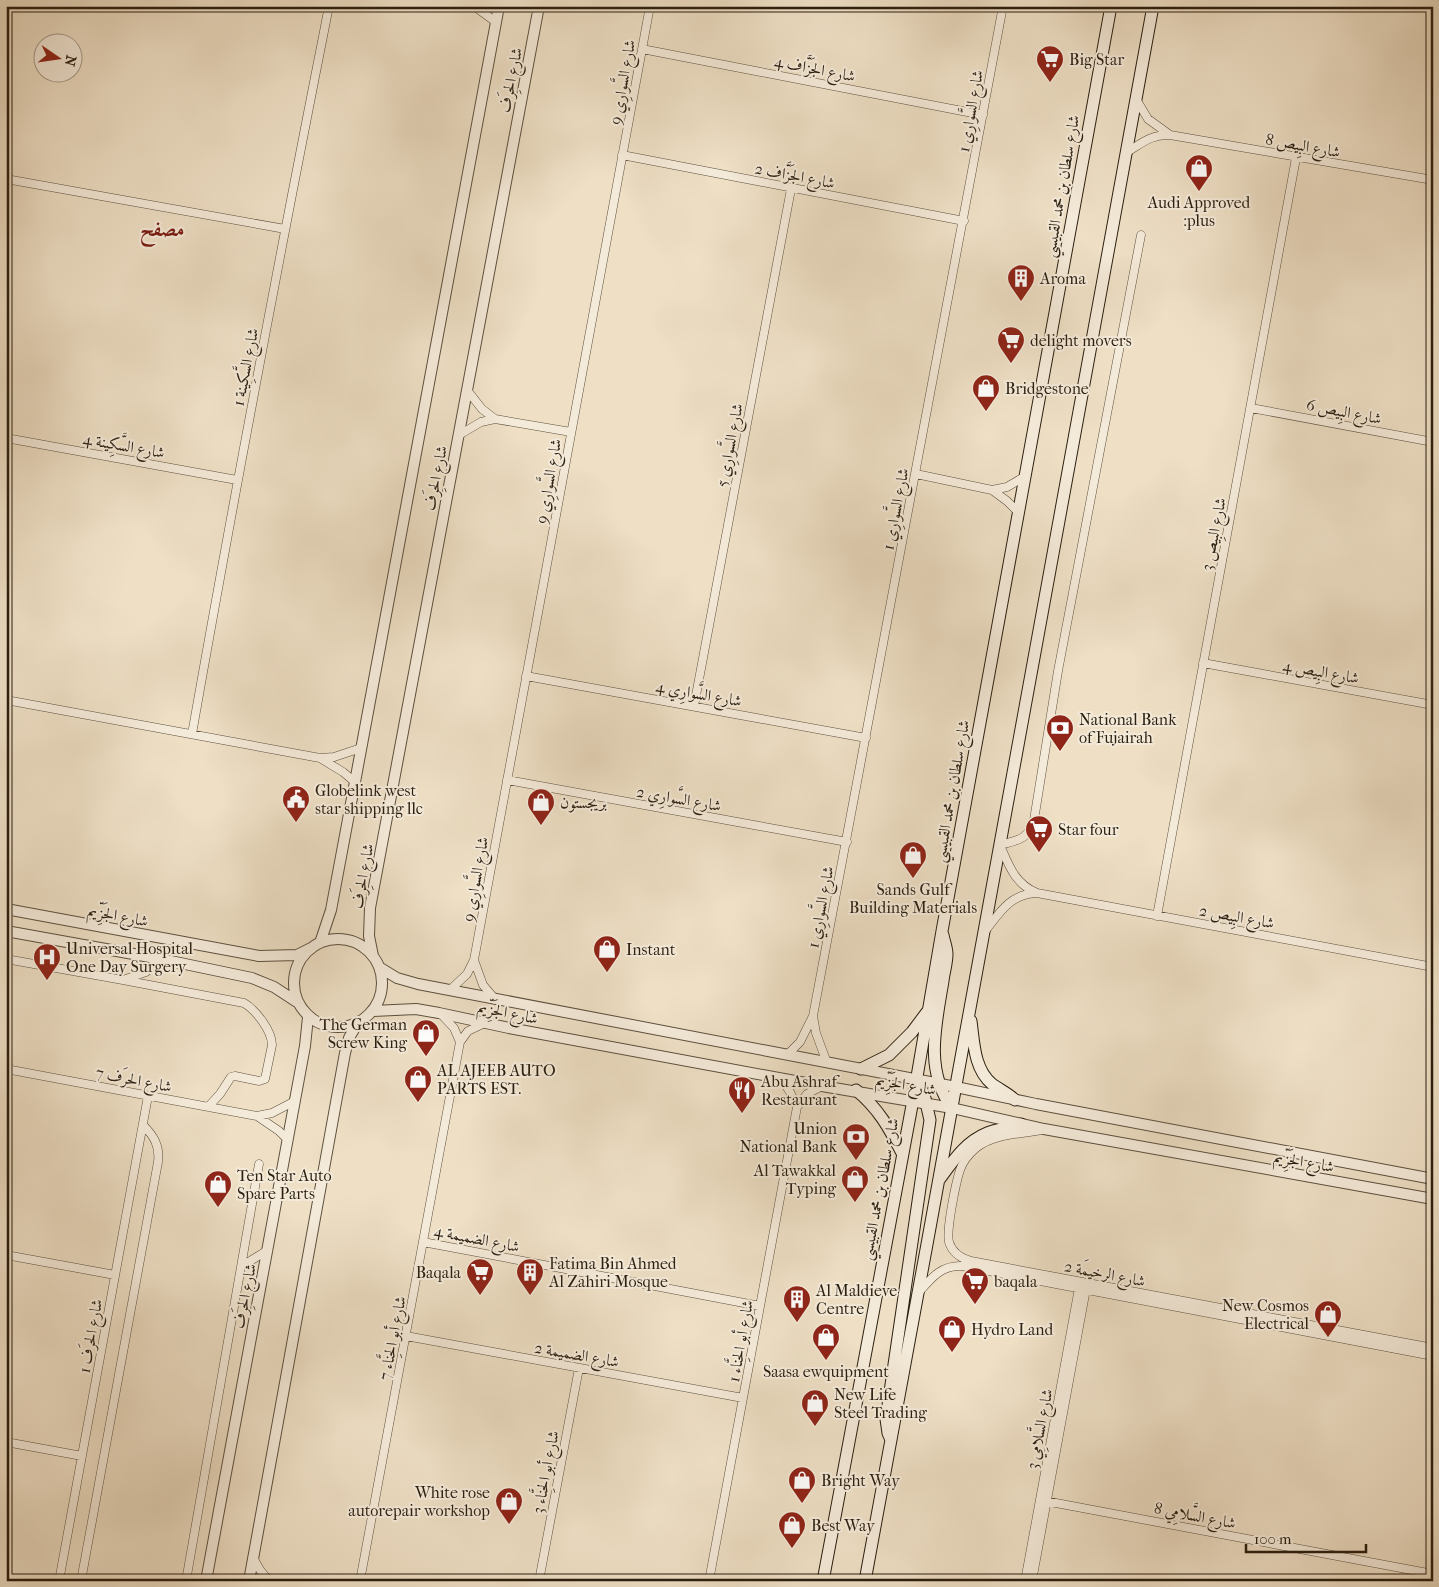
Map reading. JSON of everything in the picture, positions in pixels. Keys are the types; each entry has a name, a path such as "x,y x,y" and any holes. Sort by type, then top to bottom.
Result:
{"main road":[{"name":"شارع سلطان بن محمد القبيسي","path":"823,1581 913,1100 915,1080 1024,477 1111,6"},
{"path":"865,1581 920,1291 937,1183 1153,6"},
{"path":"942,931 947,954 934,1051 935,1070 942,1093 952,1108"},
{"path":"970,1009 974,1049 982,1072 994,1085 1008,1093 1015,1100"},
{"path":"861,1069 889,1055 912,1032 928,1010"},
{"path":"892,1442 888,1433 886,1418 930,1120 928,1103 915,1080"},
{"path":"856,1090 884,1119 902,1153"},
{"path":"937,1183 960,1153 973,1140 987,1133 1021,1124"}],"street":[{"name":"شارع السَّكِينة 1","path":"192,734 237,480 330,6"},
{"path":"474,6 496,22"},
{"name":"شارع الحِرَف","path":"315,945 331,910 499,6"},
{"name":"شارع الحِرَف","path":"373,956 368,936 370,908 539,6"},
{"name":"شارع السَّوارِي 9","path":"450,990 467,974 474,960 650,6"},
{"name":"شارع السَّوارِي 1","path":"787,1055 800,1042 813,1016 1003,6"},
{"name":"شارع الجَزَّاف 4","path":"642,49 983,115"},
{"name":"شارع البِيص 8","path":"1136,99 1148,120 1170,135"},
{"name":"شارع البِيص 8","path":"1127,152 1156,135 1170,135 1433,180"},
{"name":"شارع الجَزَّاف 2","path":"622,156 964,221"},
{"name":"شارع البِيص 3","path":"1157,916 1296,158"},
{"path":"6,179 285,229"},
{"name":"شارع السَّوارِي 5","path":"694,706 792,189"},
{"path":"1000,845 1022,839 1031,831 1034,820 1058,671 1141,235"},
{"path":"467,390 479,405 495,419"},
{"name":"شارع البِيص 6","path":"1251,408 1433,442"},
{"path":"459,435 481,422 495,419 571,432"},
{"name":"شارع السَّكِينة 4","path":"6,438 237,480"},
{"path":"916,474 992,490 1007,487 1024,477"},
{"path":"992,490 1018,512"},
{"name":"شارع البِيص 4","path":"1203,663 1433,705"},
{"name":"شارع السَّوارِي 4","path":"526,676 866,738"},
{"path":"6,700 320,758 334,757 361,748"},
{"path":"320,758 355,782"},
{"name":"شارع السَّوارِي 2","path":"507,780 847,842"},
{"name":"شارع البِيص 2","path":"1000,845 1017,880 1023,886 1037,893 1433,967"},
{"name":"شارع البِيص 2","path":"984,933 1007,903 1021,896 1037,893"},
{"name":"شارع الجَزِّيم","path":"6,910 259,956 297,955 315,945"},
{"path":"6,931 161,959 252,978 274,987 298,1002"},
{"path":"329,940 348,940 358,943 373,956 382,978 382,990 373,1011 357,1024 345,1028 332,1028 319,1024 308,1017 294,992 295,973 298,963 315,945 329,940"},
{"path":"6,959 244,1003 251,1008 271,1035 272,1045 265,1079 259,1081 235,1076 231,1077 220,1094 208,1107"},
{"path":"123,980 138,976 152,968 161,959"},
{"path":"474,960 483,985 494,998"},
{"name":"شارع الجَزِّيم","path":"379,967 397,978 450,990 1433,1179"},
{"path":"150,986 148,978 152,968"},
{"name":"شارع الجَزِّيم","path":"373,1011 416,1009 439,1013 822,1086 913,1100 1044,1129 1433,1199"},
{"path":"439,1013 450,1022 460,1042 474,1027 486,1022"},
{"name":"شارع السَّوارِي 1","path":"813,1016 816,1033 827,1063"},
{"name":"شارع الحِرَف","path":"206,1581 305,1046 308,1017"},
{"path":"249,1581 345,1053 349,1038 357,1024"},
{"name":"شارع أبو الحِنَّاء 7","path":"360,1581 460,1042"},
{"name":"شارع الحرَف 7","path":"6,1069 257,1116 272,1113 295,1101"},
{"path":"781,1078 797,1107 808,1094 822,1086"},
{"name":"شارع الحرَف 1","path":"59,1581 148,1096"},
{"name":"شارع أبو الحِنَّاء 1","path":"709,1581 797,1107"},
{"name":"شارع الحرَف 7","path":"257,1116 279,1131 288,1140"},
{"path":"81,1581 158,1162 158,1150 154,1139 142,1125"},
{"name":"شارع الرخيمَة 2","path":"1044,1129 993,1139 981,1144 970,1153 963,1164 958,1177 948,1238 954,1252 966,1260 1083,1286 1433,1356"},
{"path":"186,1581 259,1164"},
{"name":"شارع الضميمة 4","path":"424,1242 760,1306"},
{"path":"242,1266 268,1250"},
{"path":"6,1255 115,1275"},
{"name":"شارع الرخيمَة 2","path":"920,1291 939,1271 956,1266 1141,1297 1147,1294 1433,1348"},
{"name":"شارع السَّلامِي 3","path":"1032,1581 1044,1501 1083,1286"},
{"name":"شارع الضميمة 2","path":"406,1336 743,1398"},
{"name":"شارع أبو الحِنَّاء 3","path":"539,1581 579,1368"},
{"path":"6,1442 82,1456"},
{"name":"شارع السَّلامِي 3","path":"1025,1581 1044,1501"},
{"name":"شارع السَّلامِي 8","path":"1044,1501 1433,1574"},
{"path":"253,1557 260,1569 271,1581"}],"place":[{"name":"Big Star","path":"1050,83"},
{"name":"Audi Approved :plus","path":"1199,192"},
{"name":"Aroma","path":"1021,302"},
{"name":"delight movers","path":"1011,364"},
{"name":"Bridgestone","path":"986,412"},
{"name":"National Bank of Fujairah","path":"1060,752"},
{"name":"Globelink west star shipping llc","path":"296,823"},
{"name":"بريجستون","path":"541,826"},
{"name":"Star four","path":"1039,853"},
{"name":"Sands Gulf Building Materials","path":"913,879"},
{"name":"Instant","path":"607,973"},
{"name":"Universal Hospital One Day Surgery","path":"47,981"},
{"name":"The German Screw King","path":"426,1057"},
{"name":"AL AJEEB AUTO PARTS EST.","path":"418,1103"},
{"name":"Abu Ashraf Restaurant","path":"742,1114"},
{"name":"Union National Bank","path":"856,1161"},
{"name":"Al Tawakkal Typing","path":"855,1203"},
{"name":"Ten Star Auto Spare Parts","path":"218,1208"},
{"name":"Baqala","path":"480,1296"},
{"name":"Fatima Bin Ahmed Al Zahiri Mosque","path":"530,1296"},
{"name":"baqala","path":"975,1305"},
{"name":"Al Maldieve Centre","path":"797,1323"},
{"name":"New Cosmos Electrical","path":"1328,1338"},
{"name":"Hydro Land","path":"952,1353"},
{"name":"Saasa ewquipment","path":"826,1361"},
{"name":"New Life Steel Trading","path":"815,1427"},
{"name":"Bright Way","path":"802,1504"},
{"name":"White rose autorepair workshop","path":"509,1525"},
{"name":"Best Way","path":"792,1549"}],"district":[{"name":"مصفح","path":"162,229"}]}
